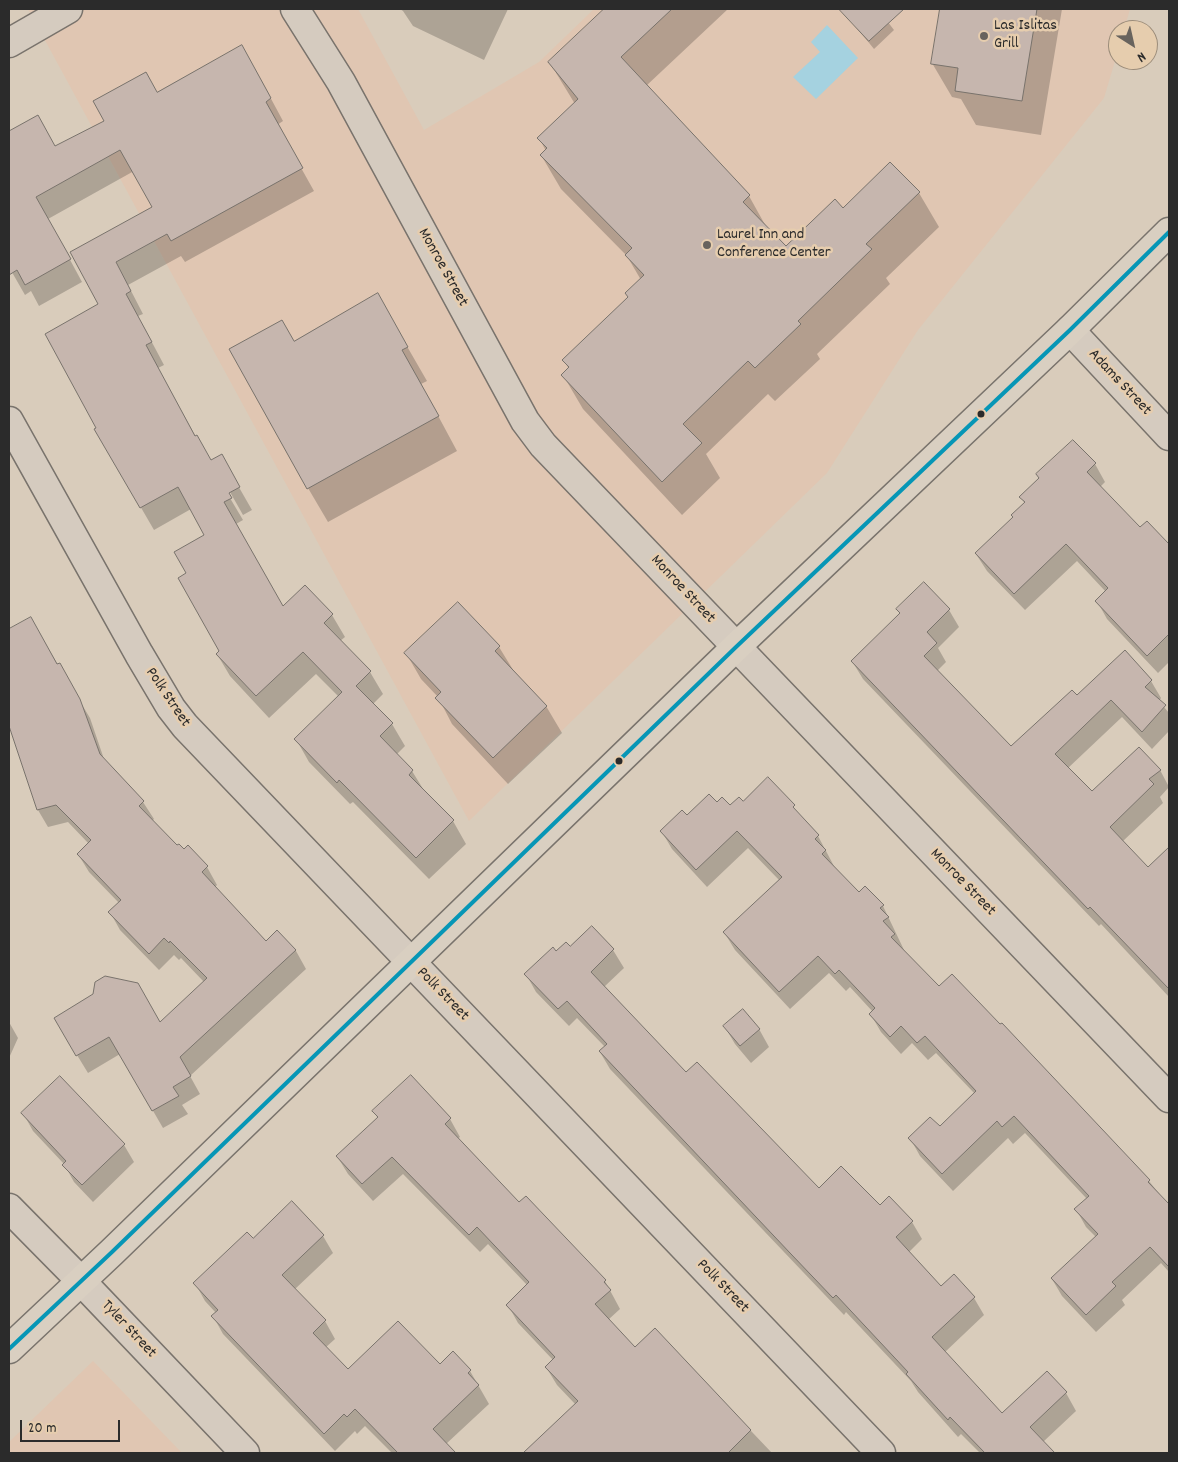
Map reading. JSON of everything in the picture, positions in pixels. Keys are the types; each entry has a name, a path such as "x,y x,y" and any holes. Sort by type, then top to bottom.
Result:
{"main road":[{"path":"9,1349 736,647 1070,330 1169,232"}],"street":[{"path":"9,43 68,9"},
{"name":"Monroe Street","path":"295,9 341,82 534,433 553,458 650,555 1169,1098"},
{"name":"Adams Street","path":"1070,330 1169,436"},
{"name":"Polk Street","path":"9,421 85,560 171,708 184,726 881,1453"},
{"name":"Tyler Street","path":"9,1208 245,1453"}],"shaded area":[{"path":"28,9 358,9 424,130 539,62 594,9 1130,9 1127,20 1108,20 1108,70 1112,70 1104,98 918,330 827,473 469,821"},
{"path":"93,1361 182,1453 9,1453 9,1442"}],"water":[{"path":"827,25 858,58 816,99 793,77 820,52 811,42"}],"building":[{"name":"Laurel Inn and Conference Center","path":"604,9 672,9 621,57 750,195 743,202 786,246 835,199 843,208 890,162 920,192 866,244 872,249 798,321 801,324 755,368 748,361 683,424 702,443 662,482 561,375 569,367 562,360 628,297 625,293 644,275 625,255 632,248 540,155 547,148 537,138 578,99 548,62"},
{"path":"839,9 904,9 869,41"},
{"name":"Las Islitas Grill","path":"940,9 1037,9 1022,101 955,91 958,68 931,64"},
{"path":"242,45 271,98 266,102 303,168 171,241 167,234 116,262 131,291 126,294 152,342 146,345 195,436 197,435 211,460 222,454 240,487 229,493 232,498 224,502 283,606 305,585 333,614 324,623 371,671 356,686 393,723 380,736 413,770 409,775 454,820 416,858 339,780 337,783 294,739 342,692 303,652 256,696 216,654 219,651 178,578 186,573 174,552 204,535 178,487 140,508 94,429 96,428 45,334 98,304 70,252 152,207 120,150 36,197 71,259 25,285 17,270 9,275 9,131 38,115 55,146 104,121 93,101 146,72 157,92"},
{"path":"378,293 408,347 402,350 439,416 307,489 229,349 282,320 294,341"},
{"path":"1073,440 1096,463 1087,472 1140,527 1147,521 1169,544 1169,634 1147,656 1095,601 1108,588 1066,544 1014,594 975,553 1013,517 1011,515 1025,502 1019,497 1039,478 1036,474"},
{"path":"924,582 950,609 927,632 937,643 924,656 1011,746 1072,690 1077,695 1125,650 1152,680 1145,687 1166,705 1142,732 1111,700 1055,754 1092,791 1139,747 1161,770 1149,779 1154,784 1110,827 1148,867 1169,847 1169,989 1090,907 1088,909 851,661 900,613 896,609"},
{"path":"458,602 500,646 495,651 547,706 493,758 435,698 441,692 404,653"},
{"path":"31,617 57,664 60,663 80,699 100,754 144,801 139,806 177,845 179,844 184,849 188,845 208,866 202,872 266,941 277,930 296,950 180,1057 191,1076 173,1087 179,1096 152,1111 109,1037 76,1056 54,1018 93,994 95,982 105,976 138,983 160,1022 207,978 170,941 169,943 164,938 149,954 108,912 121,900 77,854 91,840 56,805 37,810 9,726 9,629"},
{"path":"768,777 795,805 793,807 819,835 815,839 826,850 822,854 859,892 865,886 884,905 880,908 889,917 883,921 895,934 891,937 939,986 952,974 1000,1024 1002,1023 1150,1180 1148,1182 1169,1204 1169,1267 1150,1247 1112,1282 1116,1286 1086,1315 1051,1278 1098,1234 1074,1209 1089,1196 1014,1116 1002,1127 997,1121 942,1174 908,1138 930,1117 940,1126 976,1091 925,1036 917,1043 901,1026 890,1037 869,1014 875,1008 839,970 835,974 818,956 779,992 723,932 782,877 737,831 696,870 660,831 682,810 687,815 709,794 717,802 722,797 730,805 739,797 743,801"},
{"path":"592,926 614,949 591,972 686,1072 697,1062 819,1188 841,1166 880,1205 889,1196 913,1221 896,1237 941,1286 954,1274 975,1297 932,1337 1002,1413 1047,1371 1067,1392 1030,1427 1055,1453 985,1453 950,1417 948,1420 906,1374 908,1372 836,1295 833,1298 599,1051 607,1044 567,1001 558,1009 524,974 553,947 556,951 566,942 570,946"},
{"path":"743,1009 760,1029 740,1046 723,1026"},
{"path":"411,1075 451,1118 445,1124 519,1202 526,1196 606,1280 604,1282 611,1290 595,1304 635,1347 655,1328 751,1430 728,1453 523,1453 578,1401 545,1367 555,1357 506,1305 529,1282 477,1227 469,1235 392,1157 362,1184 336,1156 378,1117 372,1111"},
{"path":"60,1076 125,1144 82,1185 62,1165 66,1161 21,1113"},
{"path":"292,1201 324,1235 282,1275 326,1320 313,1333 348,1369 398,1321 440,1364 453,1351 471,1370 468,1373 479,1385 433,1429 456,1453 398,1453 355,1409 347,1417 344,1414 324,1434 211,1316 218,1310 193,1283 247,1232 253,1238"}],"transit line":[{"path":"9,1349 112,1252 736,647 1070,330 1169,232"}],"place":[{"name":"Las Islitas Grill","path":"984,36"},
{"name":"Laurel Inn and Conference Center","path":"707,245"}]}
